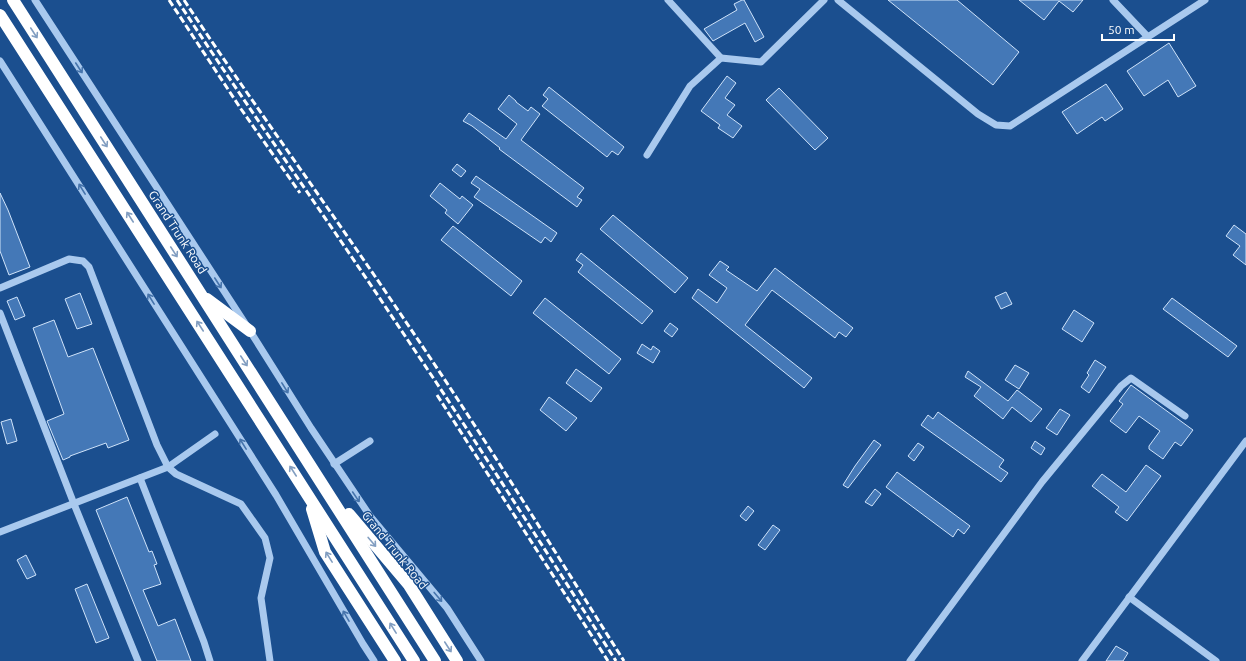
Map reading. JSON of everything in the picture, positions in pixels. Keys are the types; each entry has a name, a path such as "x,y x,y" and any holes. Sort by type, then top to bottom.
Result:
{"highway":[{"name":"Grand Trunk Road","path":"13,0 435,661"},
{"path":"0,15 414,661"},
{"path":"201,294 250,331"},
{"name":"Grand Trunk Road","path":"320,480 409,585 457,661"},
{"path":"306,492 325,552 395,661"}],"street":[{"path":"35,0 250,331 334,464 370,516 447,608 481,661"},
{"path":"668,0 721,58 761,62 824,0"},
{"path":"838,0 978,114 996,126 1010,126 1205,0"},
{"path":"1113,0 1148,37"},
{"path":"647,155 690,86 721,58"},
{"path":"0,61 276,495 362,644 374,661"},
{"path":"0,288 69,259 82,261 89,267 157,445 168,467 176,474 241,504 265,538 270,558 261,598 270,661"},
{"path":"0,313 74,504 138,661"},
{"path":"910,661 1042,482 1121,386 1131,378 1185,416"},
{"path":"0,532 168,467 215,434"},
{"path":"1082,661 1246,441"},
{"path":"334,464 370,442"},
{"path":"140,478 210,661"},
{"path":"1130,597 1216,661"}],"building":[{"path":"744,0 764,37 755,42 745,23 713,41 704,29 737,10 734,4"},
{"path":"888,0 957,0 1019,52 993,85"},
{"path":"1019,0 1083,0 1073,12 1059,1 1044,20"},
{"path":"1169,43 1196,86 1178,97 1168,80 1144,96 1127,71"},
{"path":"727,76 736,83 725,98 735,105 727,115 742,126 733,138 718,128 720,125 701,111"},
{"path":"1106,84 1123,109 1105,121 1102,117 1077,134 1062,112"},
{"path":"549,87 624,147 618,155 612,151 607,157 542,106 548,99 543,95"},
{"path":"779,88 828,138 815,150 766,100"},
{"path":"509,95 528,111 531,107 540,114 521,140 584,188 577,197 582,200 577,207 499,149 500,148 472,126 463,121 469,113 506,139 517,124 498,109"},
{"path":"457,164 466,171 461,177 452,170"},
{"path":"476,176 557,233 551,242 545,237 541,243 474,197 480,189 471,183"},
{"path":"440,183 460,199 462,196 473,205 458,224 445,213 447,210 430,196"},
{"path":"0,193 30,267 9,275 0,251"},
{"path":"613,215 688,278 675,293 600,229"},
{"path":"1234,225 1246,234 1246,265 1233,255 1240,246 1226,236"},
{"path":"453,226 522,281 511,296 441,240"},
{"path":"581,253 653,311 642,324 578,272 583,265 576,260"},
{"path":"720,261 729,267 726,270 757,291 775,268 853,328 846,337 839,332 835,338 772,290 745,325 812,378 804,388 692,298 698,289 717,303 727,288 709,275"},
{"path":"1006,292 1012,304 1001,309 995,297"},
{"path":"80,293 92,324 77,329 65,299"},
{"path":"17,297 25,316 15,320 7,301"},
{"path":"545,298 621,359 609,374 533,313"},
{"path":"1172,298 1237,346 1228,357 1163,309"},
{"path":"1074,310 1094,323 1082,342 1062,329"},
{"path":"54,320 68,357 93,348 129,440 108,448 106,443 63,460 47,421 64,414 33,328"},
{"path":"670,323 678,329 672,337 664,331"},
{"path":"642,344 651,350 653,346 660,351 653,363 637,353"},
{"path":"1095,360 1106,367 1089,393 1081,387 1089,375 1087,373"},
{"path":"1015,365 1029,373 1019,389 1005,380"},
{"path":"576,369 602,388 591,402 566,383"},
{"path":"968,371 1008,401 1017,390 1042,409 1031,422 1012,407 1003,419 974,396 981,387 965,377"},
{"path":"1131,385 1193,430 1181,446 1175,442 1163,459 1149,449 1149,446 1160,431 1139,416 1126,433 1110,421 1123,404 1119,401"},
{"path":"549,397 577,418 566,431 540,410"},
{"path":"1060,409 1070,415 1057,435 1046,428"},
{"path":"938,412 1004,460 999,467 1008,473 1001,482 921,425 928,415 933,419"},
{"path":"11,419 17,441 7,444 1,422"},
{"path":"874,440 881,445 848,488 843,485 855,466"},
{"path":"1035,441 1045,448 1041,455 1031,448"},
{"path":"918,443 924,447 914,461 908,456"},
{"path":"1146,465 1161,476 1127,521 1115,512 1119,507 1092,486 1102,474 1126,492"},
{"path":"897,472 970,526 964,534 958,529 953,537 886,487"},
{"path":"875,489 881,494 872,506 865,502"},
{"path":"127,497 149,552 152,551 157,564 154,565 161,584 143,590 158,626 175,619 191,661 157,661 96,510"},
{"path":"748,506 754,511 746,521 740,516"},
{"path":"773,525 780,530 765,550 758,545"},
{"path":"26,555 36,575 27,579 17,560"},
{"path":"87,584 109,638 96,643 75,589"},
{"path":"1116,646 1128,653 1123,661 1106,661"}],"railway":[{"path":"169,0 241,109 300,193"},
{"path":"177,0 429,371 616,661"},
{"path":"184,0 436,366 518,492 624,661"},
{"path":"437,395 608,661"}]}
